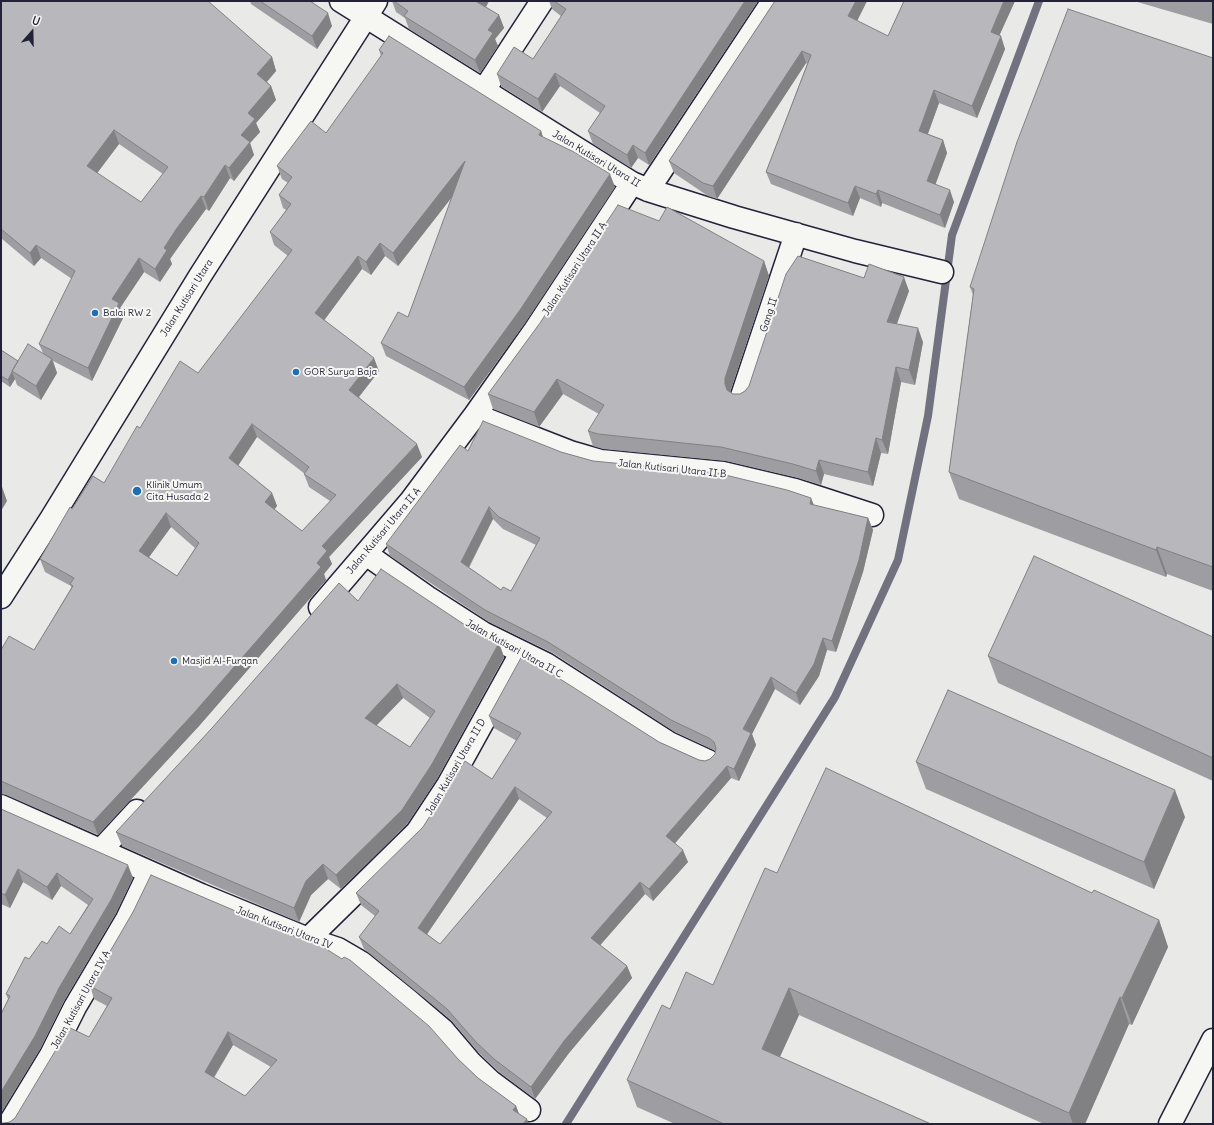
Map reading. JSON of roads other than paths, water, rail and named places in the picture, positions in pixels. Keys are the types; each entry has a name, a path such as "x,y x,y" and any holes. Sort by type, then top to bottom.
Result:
{"street":[{"name":"Jalan Kutisari Utara II","path":"341,1 371,9 484,90 640,186 855,251 942,272"},
{"path":"484,90 542,1"},
{"name":"Jalan Kutisari Utara II A","path":"308,620 410,502 475,415 773,1"},
{"name":"Jalan Kutisari Utara","path":"1,597 51,519 200,276 371,9"},
{"name":"Gang II","path":"742,396 796,234"},
{"name":"Jalan Kutisari Utara II B","path":"475,415 570,452 601,461 723,473 795,490 872,515"},
{"name":"Jalan Kutisari Utara II C","path":"366,554 427,597 483,633 546,664 669,743 708,761"},
{"name":"Jalan Kutisari Utara II D","path":"308,940 417,832 448,785 521,653"},
{"path":"100,851 149,798"},
{"name":"Jalan Kutisari Utara IV","path":"1,806 149,873 308,940 338,949 362,963 443,1030 476,1067 529,1110"},
{"name":"Jalan Kutisari Utara IV A","path":"9,1124 51,1055 75,1007 127,919 149,873"},
{"path":"1170,1124 1213,1040"}],"waterway":[{"path":"566,1124 835,697 898,560 928,416 952,235 1039,1"}],"place":[{"name":"Balai RW 2","path":"95,313"},
{"name":"GOR Surya Baja","path":"296,372"},
{"name":"Klinik Umum Cita Husada 2","path":"137,491"},
{"name":"Masjid Al-Furqan","path":"174,661"}]}
